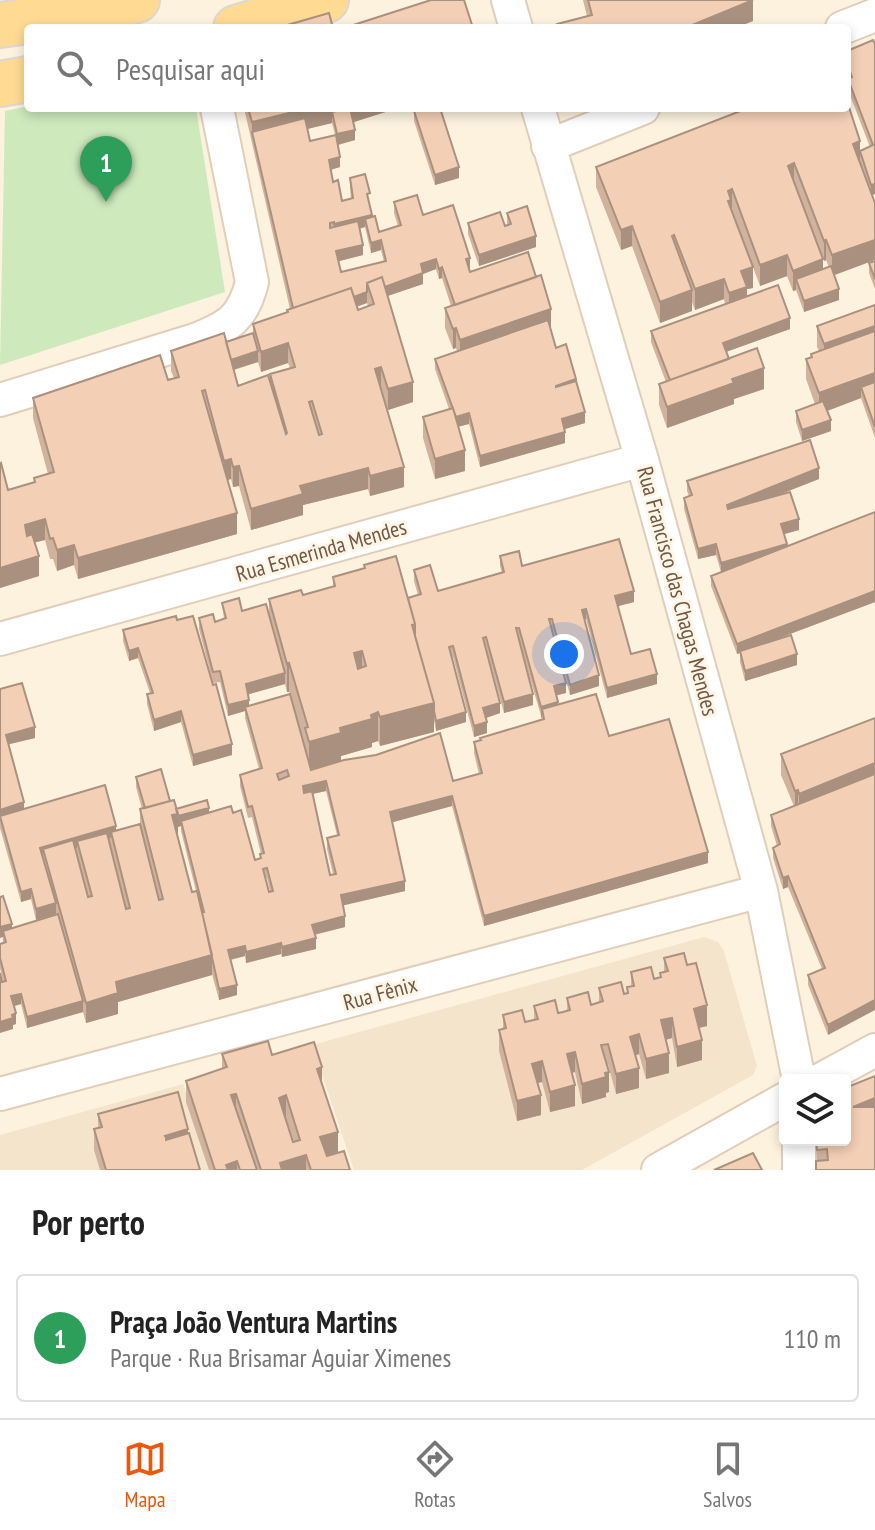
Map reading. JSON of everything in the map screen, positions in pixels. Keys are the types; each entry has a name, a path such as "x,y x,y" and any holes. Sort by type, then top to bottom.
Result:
{"main road":[{"path":"0,25 64,16 137,0"},
{"path":"249,24 326,0"},
{"path":"0,84 24,80"}],"street":[{"path":"508,0 515,24"},
{"path":"851,24 875,15"},
{"path":"0,400 195,340 224,328 237,315 248,300 252,282 218,112"},
{"name":"Rua Francisco das Chagas Mendes","path":"539,112 642,460 761,891 798,1074"},
{"path":"548,146 633,112"},
{"name":"Rua Esmerinda Mendes","path":"0,639 642,460"},
{"name":"Rua Fênix","path":"0,1094 761,891"},
{"path":"831,1074 875,1050"},
{"path":"658,1170 779,1102"},
{"path":"799,1146 799,1170"}],"shaded area":[{"path":"704,937 718,942 724,951 757,1066 753,1075 582,1170 354,1170 312,1045"},
{"path":"183,1084 211,1170 0,1170 0,1135"}],"green space":[{"path":"24,107 24,112 197,112 225,292 0,365 5,111"}],"building":[{"path":"431,0 464,0 472,24 356,24"},
{"path":"588,0 753,0 695,24 557,24 592,15"},
{"path":"329,13 332,24 291,24"},
{"path":"873,40 875,44 875,184 871,185 860,151 873,145 851,87 851,49"},
{"path":"249,112 293,112 252,122"},
{"path":"332,112 351,112 355,130 337,134"},
{"path":"414,112 441,112 459,167 435,175"},
{"path":"738,112 851,112 860,141 853,144 875,203 875,240 832,255 794,163 788,166 823,259 793,271 787,255 760,265 732,189 728,191 731,200 728,201 753,267 741,271 747,287 729,293 724,279 695,289 674,235 692,290 660,302 632,226 621,230 596,167"},
{"path":"305,118 310,141 336,135 340,157 329,160 333,182 338,180 342,201 353,198 350,178 365,174 370,193 367,194 372,215 330,223 330,228 358,221 363,245 336,251 341,272 386,261 381,240 371,243 365,219 375,216 379,232 401,225 394,202 417,195 423,215 453,205 470,258 466,259 470,272 528,252 536,277 455,305 442,267 439,269 436,259 421,264 423,273 385,287 382,277 367,283 367,292 354,297 351,288 293,308 252,132"},
{"path":"527,206 536,236 479,255 468,223 500,212 505,226 511,224 507,213"},
{"path":"875,261 875,279 869,263"},
{"path":"831,266 839,289 804,301 796,279"},
{"path":"541,275 551,309 460,340 445,308"},
{"path":"382,277 413,382 388,389 381,367 375,369 404,467 370,476 368,468 300,486 303,494 251,509 239,466 233,467 231,459 224,461 205,390 202,391 237,513 78,558 74,545 57,550 53,538 50,539 45,519 25,525 27,536 32,534 39,556 0,568 0,464 8,490 54,472 33,398 160,355 168,380 179,377 171,351 224,333 238,386 268,375 286,434 270,374 295,367 288,343 261,352 253,324 351,288 358,310 374,304 367,283","holes":["312,401 322,434 319,435 309,402"]},
{"path":"778,285 790,318 723,343 729,359 670,380 651,331"},
{"path":"875,305 875,326 824,344 817,326"},
{"path":"548,320 556,348 566,344 576,379 556,387 576,381 585,412 562,419 565,432 480,456 469,413 456,417 435,359"},
{"path":"875,331 875,373 819,393 806,359 812,357 811,354"},
{"path":"253,333 258,351 231,360 226,342"},
{"path":"757,348 764,368 732,379 734,383 667,407 659,384"},
{"path":"875,382 875,427 861,387"},
{"path":"823,401 831,420 802,430 796,411"},
{"path":"453,408 465,450 435,459 423,417"},
{"path":"810,440 819,468 727,505 728,509 790,492 799,519 781,524 787,544 721,563 716,544 698,549 684,498 692,495 687,481"},
{"path":"875,512 875,591 737,644 711,576"},
{"path":"619,539 634,591 615,596 631,654 650,649 657,674 607,688 586,609 582,610 599,675 570,685 552,619 549,619 566,683 554,686 558,702 541,707 519,628 516,628 533,694 504,702 486,637 483,638 500,703 483,708 487,722 474,726 453,646 449,647 466,712 436,721 408,598 421,594 414,570 430,565 438,591 504,572 500,556 519,551 522,566"},
{"path":"396,556 434,703 380,717 378,712 371,715 372,719 340,728 341,733 309,742 305,728 308,727 269,599 301,590 303,595 335,586 333,577 365,568 364,565","holes":["362,651 366,666 358,669 354,653"]},
{"path":"239,598 242,611 266,604 285,673 246,684 249,700 228,705 220,671 213,672 199,618 213,614 215,622 226,618 222,603"},
{"path":"176,616 177,620 193,616 232,744 193,755 181,711 154,720 147,694 153,693 138,648 129,651 123,630"},
{"path":"791,635 797,654 745,671 740,651"},
{"path":"22,683 35,727 6,735 24,802 0,810 0,689"},
{"path":"290,694 311,770 376,755 440,733 453,781 482,773 474,742 480,738 544,719 542,709 596,694 609,736 669,719 708,852 484,916 452,796 390,812 405,881 341,895 345,916 312,925 316,938 246,952 245,946 228,950 237,985 219,989 181,821 231,806 233,813 241,810 255,860 264,853 240,775 262,768 245,707","holes":["287,770 289,776 279,780 277,774","326,781 339,835 327,838 336,874 330,875 312,791 304,793 303,786","267,868 273,891 269,892 263,869"]},
{"path":"875,718 875,763 799,794 798,790 795,791 781,754"},
{"path":"161,769 170,801 145,808 136,777"},
{"path":"875,774 875,1000 828,1025 808,975 825,968 788,876 783,878 773,848 780,844 771,815"},
{"path":"105,785 116,826 40,848 56,903 36,909 31,889 21,892 0,816"},
{"path":"174,800 178,814 172,815 192,892 197,891 212,955 116,982 118,993 86,1003 43,849 73,840 88,897 92,896 77,841 107,833 126,909 130,908 111,832 140,824 159,900 163,899 140,809"},
{"path":"207,800 209,808 178,816 176,809"},
{"path":"3,896 12,924 0,927 0,897"},
{"path":"58,914 83,1001 27,1017 21,994 11,996 16,1013 12,1015 13,1018 0,1022 0,973 2,982 6,981 0,958 0,944 6,942 3,931"},
{"path":"684,953 687,965 696,963 707,1005 694,1009 702,1040 677,1047 672,1018 661,1020 669,1053 646,1059 639,1034 630,1037 639,1068 616,1074 608,1044 601,1045 609,1072 605,1073 606,1077 582,1084 575,1052 567,1054 575,1085 550,1092 542,1061 532,1064 541,1095 517,1101 499,1030 506,1028 503,1015 522,1010 525,1022 538,1019 534,1006 555,1000 558,1013 563,1012 570,1010 567,998 588,992 591,1005 603,1001 599,988 621,982 624,994 628,993 627,987 634,986 631,972 651,967 654,979 661,977 660,973 668,971 664,958"},
{"path":"268,1041 272,1055 314,1042 322,1067 317,1069 338,1132 320,1137 327,1156 344,1151 350,1170 311,1170 306,1155 280,1163 282,1170 261,1170 236,1094 231,1095 257,1170 240,1170 237,1161 226,1165 228,1170 215,1170 186,1081 227,1067 222,1054","holes":["286,1095 300,1140 293,1142 279,1098"]},
{"path":"875,1076 875,1098 853,1107 875,1107 875,1170 816,1170 816,1161 828,1160 827,1149 817,1150 817,1146 851,1146 851,1086"},
{"path":"178,1092 188,1129 165,1136 166,1140 189,1133 200,1170 106,1170 94,1129 102,1127 98,1114"},
{"path":"753,1153 762,1170 714,1170"}],"place":[{"name":"Praça João Ventura Martins","path":"106,202"}]}
